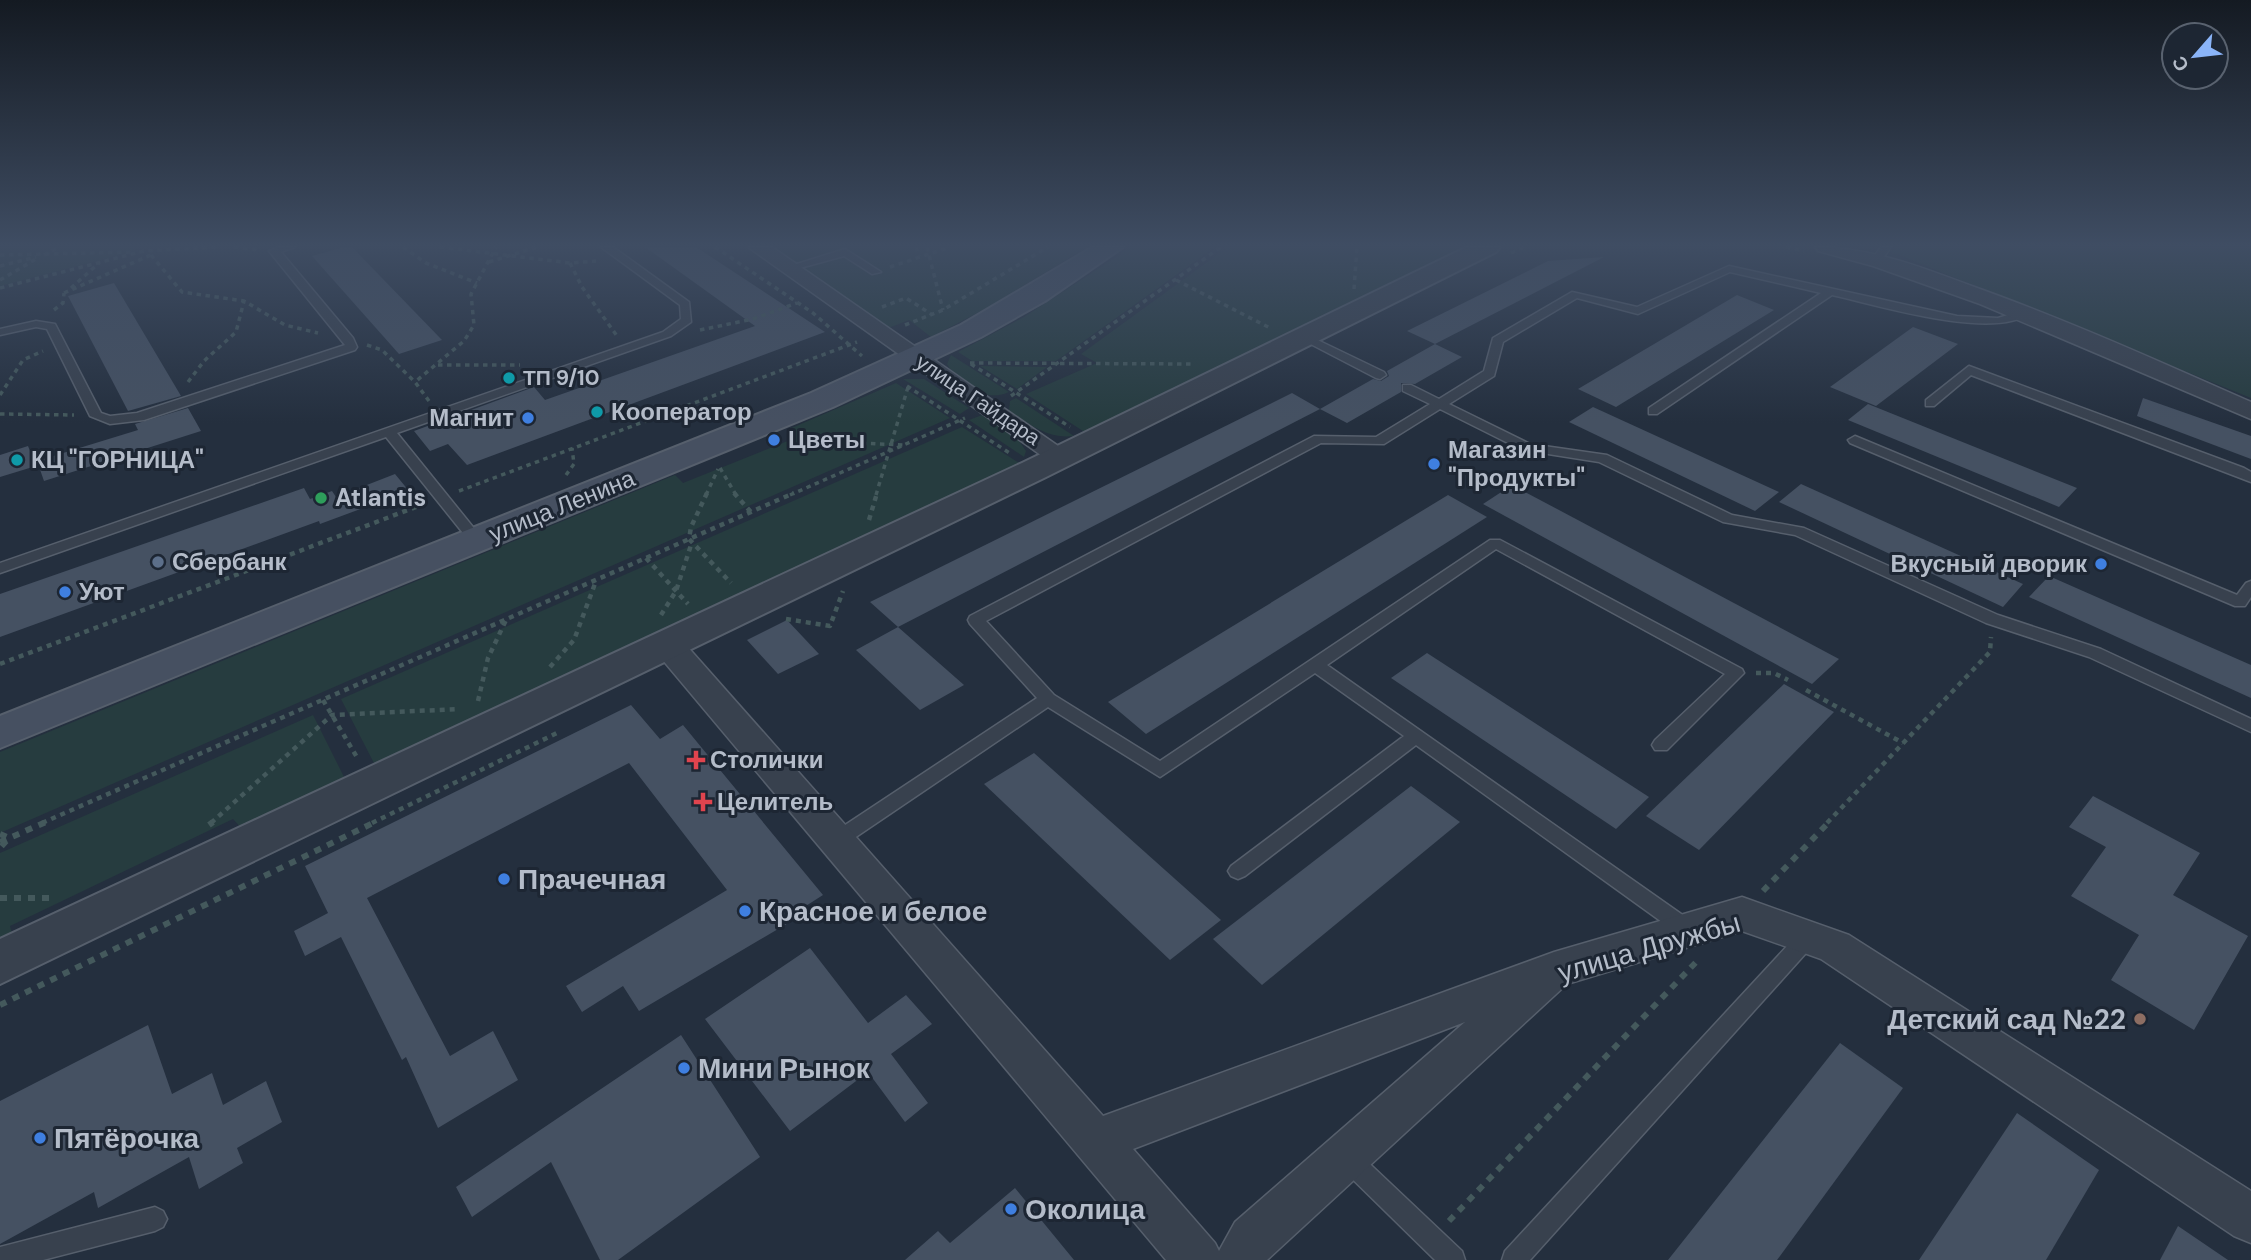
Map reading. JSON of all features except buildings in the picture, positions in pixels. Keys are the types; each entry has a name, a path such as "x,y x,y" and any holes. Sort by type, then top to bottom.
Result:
{"main road":[{"name":"улица Ленина","path":"0,733 740,435 901,365 1016,306"}],"street":[{"name":"улица Гайдара","path":"843,306 883,334 901,365 988,408 1047,463"},
{"path":"0,962 663,631 751,603 1047,463 1367,306"},
{"path":"2007,306 2251,411"},
{"path":"663,631 837,841 1198,1260"},
{"name":"улица Дружбы","path":"1240,1260 1252,1239 1554,970 1742,914 1835,947 2251,1219"},
{"path":"1097,1141 1554,970"}],"lane":[{"path":"0,332 36,324 51,326 96,416 123,420 345,350 351,346 349,340 320,306"},
{"path":"0,568 667,334 687,320 685,306"},
{"path":"1556,306 1497,340 1490,373 1379,441 1319,439 976,620 1048,699 1160,770 1495,543 1735,673 1661,744"},
{"path":"1618,306 1637,311 1648,306"},
{"path":"1653,411 1809,306"},
{"path":"1898,306 1957,319 1998,321 2024,313"},
{"path":"1300,339 1380,375"},
{"path":"1930,403 1969,370 2239,471 2251,478"},
{"path":"1407,388 1527,447 1602,458 1728,519 1799,531 1992,619 2095,653 2251,726"},
{"path":"389,432 444,496 476,540"},
{"path":"1855,440 2240,602 2251,586"},
{"path":"1315,665 1688,929"},
{"path":"837,841 1048,699"},
{"path":"1238,871 1416,736"},
{"path":"1514,1260 1808,937"},
{"path":"1345,1156 1453,1260"},
{"path":"0,1259 155,1219"}],"path":[{"path":"36,324 59,306"},
{"path":"168,408 204,361 236,332 243,306"},
{"path":"251,306 285,325 382,349 415,382 439,414"},
{"path":"415,382 464,341 474,325 472,306"},
{"path":"595,306 625,349"},
{"path":"802,306 846,345 901,365 960,420 1047,463"},
{"path":"919,306 932,314"},
{"path":"942,306 943,310"},
{"path":"0,664 846,345 883,334 950,306"},
{"path":"0,842 988,408 1018,393 1140,306"},
{"path":"1230,306 1300,339"},
{"path":"0,395 23,360 60,344"},
{"path":"970,363 1197,364"},
{"path":"437,365 520,365"},
{"path":"0,414 96,416"},
{"path":"778,444 789,440 904,445"},
{"path":"555,481 565,476 574,464 572,448"},
{"path":"663,631 690,541 691,527 718,469 727,464"},
{"path":"718,469 751,512"},
{"path":"690,541 751,603"},
{"path":"545,673 574,640 597,580"},
{"path":"487,707 476,708 488,658 507,619"},
{"path":"1735,673 1774,673 1788,680"},
{"path":"1806,690 1903,743"},
{"path":"323,700 365,772"},
{"path":"201,833 332,715 471,709"},
{"path":"0,834 9,838"},
{"path":"0,848 9,838"},
{"path":"0,898 68,898"}],"green space":[{"path":"853,306 991,306 931,337 909,320 886,329"},
{"path":"1041,306 1133,306 1056,361 972,361 958,352"},
{"path":"1147,306 1351,306 1086,433 1026,394 1097,363 1081,354"},
{"path":"2024,306 2251,306 2251,398"},
{"path":"951,355 1009,392 1000,395 982,394 966,385 947,364"},
{"path":"980,366 1047,367 1017,389"},
{"path":"903,379 924,379 969,408 960,414"},
{"path":"896,383 950,418 0,833 0,752 675,475 683,483 795,438 787,430"},
{"path":"1016,398 1074,436 1047,433 1009,411 1010,401"},
{"path":"982,415 1017,438 1026,451 1024,457 969,420"},
{"path":"962,427 1019,463 1006,473 377,769 341,699"},
{"path":"313,715 347,783 245,832 233,819 10,926 14,942 0,949 0,853"}],"place":[{"name":"ТП 9/10","path":"509,378"},
{"name":"Кооператор","path":"597,412"},
{"name":"Магнит","path":"528,418"},
{"name":"Цветы","path":"774,440"},
{"name":"КЦ \"ГОРНИЦА\"","path":"17,460"},
{"name":"Магазин \"Продукты\"","path":"1434,464"},
{"name":"Atlantis","path":"321,498"},
{"name":"Сбербанк","path":"158,562"},
{"name":"Вкусный дворик","path":"2101,564"},
{"name":"Уют","path":"65,592"},
{"name":"Столички","path":"696,760"},
{"name":"Целитель","path":"703,802"},
{"name":"Прачечная","path":"504,879"},
{"name":"Красное и белое","path":"745,911"},
{"name":"Детский сад №22","path":"2140,1019"},
{"name":"Мини Рынок","path":"684,1068"},
{"name":"Пятёрочка","path":"40,1138"},
{"name":"Околица","path":"1011,1209"}]}
